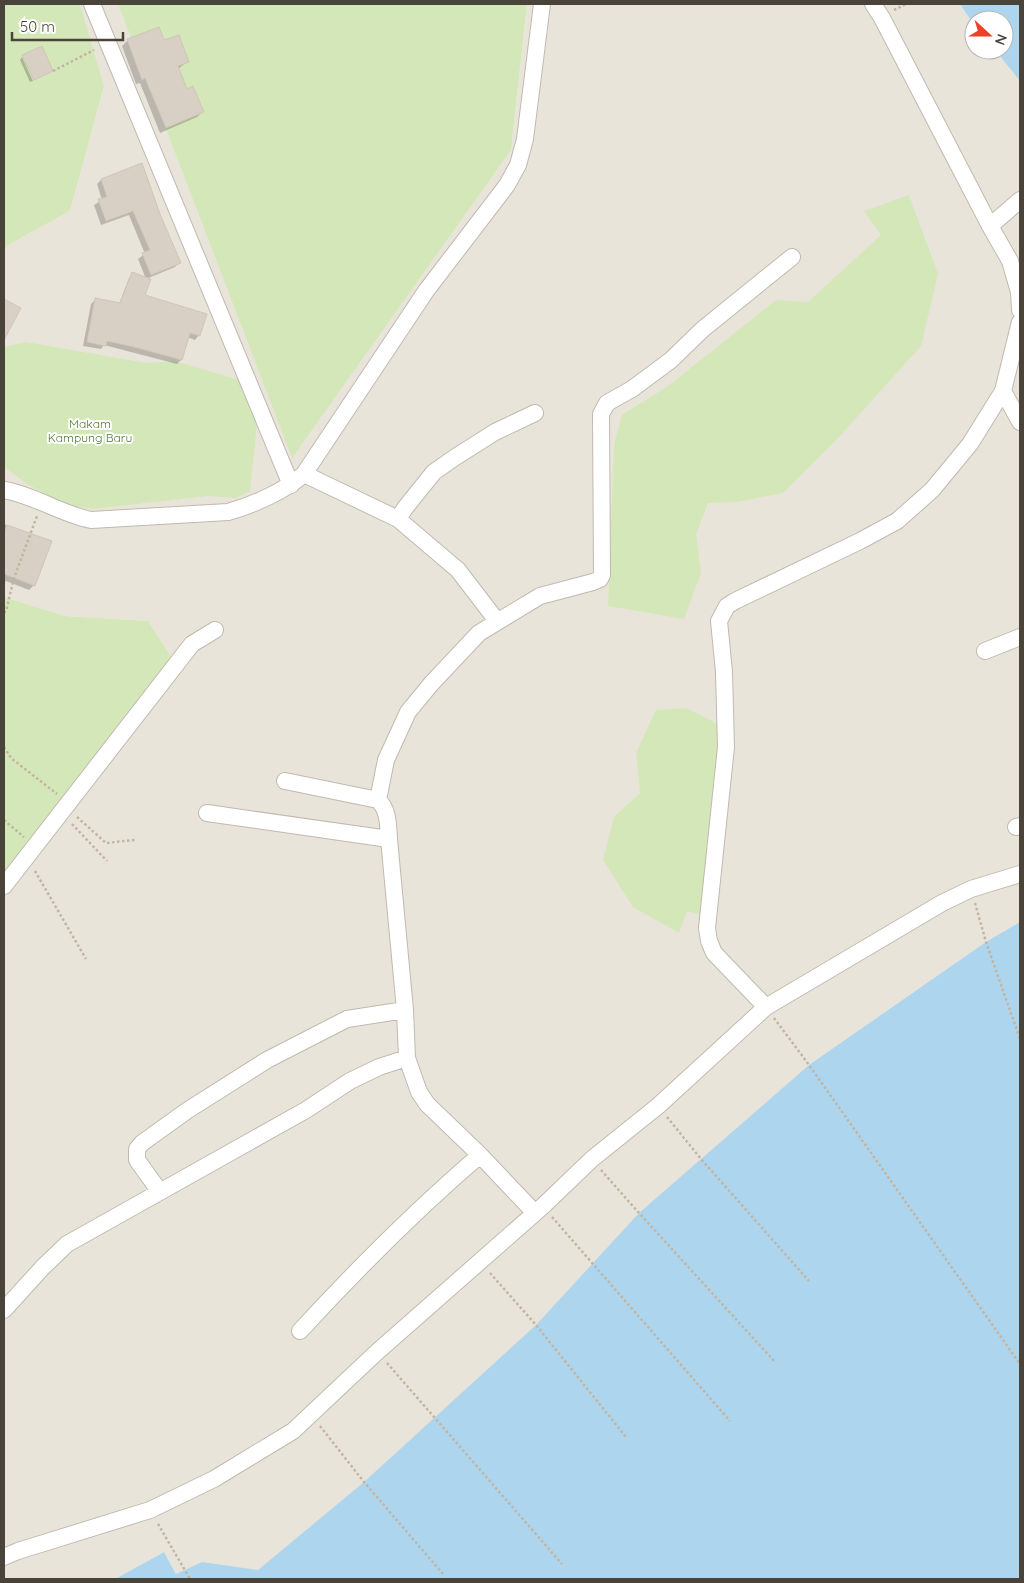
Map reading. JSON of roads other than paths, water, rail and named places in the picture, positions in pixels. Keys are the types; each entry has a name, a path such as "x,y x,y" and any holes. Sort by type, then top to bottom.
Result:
{"street":[{"path":"92,4 292,485"},
{"path":"4,490 77,517 91,520 228,512 238,510 292,485 304,474 426,291 507,185 518,165 525,139 542,4"},
{"path":"873,4 1010,261 1019,292 1020,310"},
{"path":"990,226 1020,200"},
{"path":"378,800 386,760 408,712 431,684 479,633 540,596 600,579 602,575 601,414 607,402 632,389 672,360 703,329 792,257"},
{"path":"766,1007 714,953 709,941 707,928 726,747 724,672 719,621 727,606 735,601 860,541 897,521 932,490 970,444 1003,391 1020,322"},
{"path":"1003,391 1020,422"},
{"path":"398,520 405,508 434,472 495,432 535,414"},
{"path":"304,474 398,520 458,570 497,621"},
{"path":"4,886 192,644 215,630"},
{"path":"985,651 1020,638"},
{"path":"286,781 378,800 383,804 386,811 389,839 405,1010 407,1058 420,1092 427,1104 539,1210"},
{"path":"207,813 389,839"},
{"path":"4,1557 27,1548 150,1510 214,1480 293,1431 377,1352 539,1210 592,1159 658,1106 766,1007 942,903 972,889 1020,874"},
{"path":"160,1192 138,1160 137,1148 142,1143 267,1060 347,1019 405,1010"},
{"path":"4,1310 43,1267 68,1244 306,1110 350,1081 379,1067 407,1058"},
{"path":"300,1331 358,1268 436,1193 480,1155"}],"water":[{"path":"960,4 1020,4 1020,81 1003,60 1014,60 1014,10 964,10"},
{"path":"1020,922 1020,1579 115,1579 164,1552 176,1574 202,1562 258,1570 364,1482 536,1325 639,1213 809,1065 986,942"}],"park label":[{"name":"Makam Kampung Baru","path":"90,431"}]}
